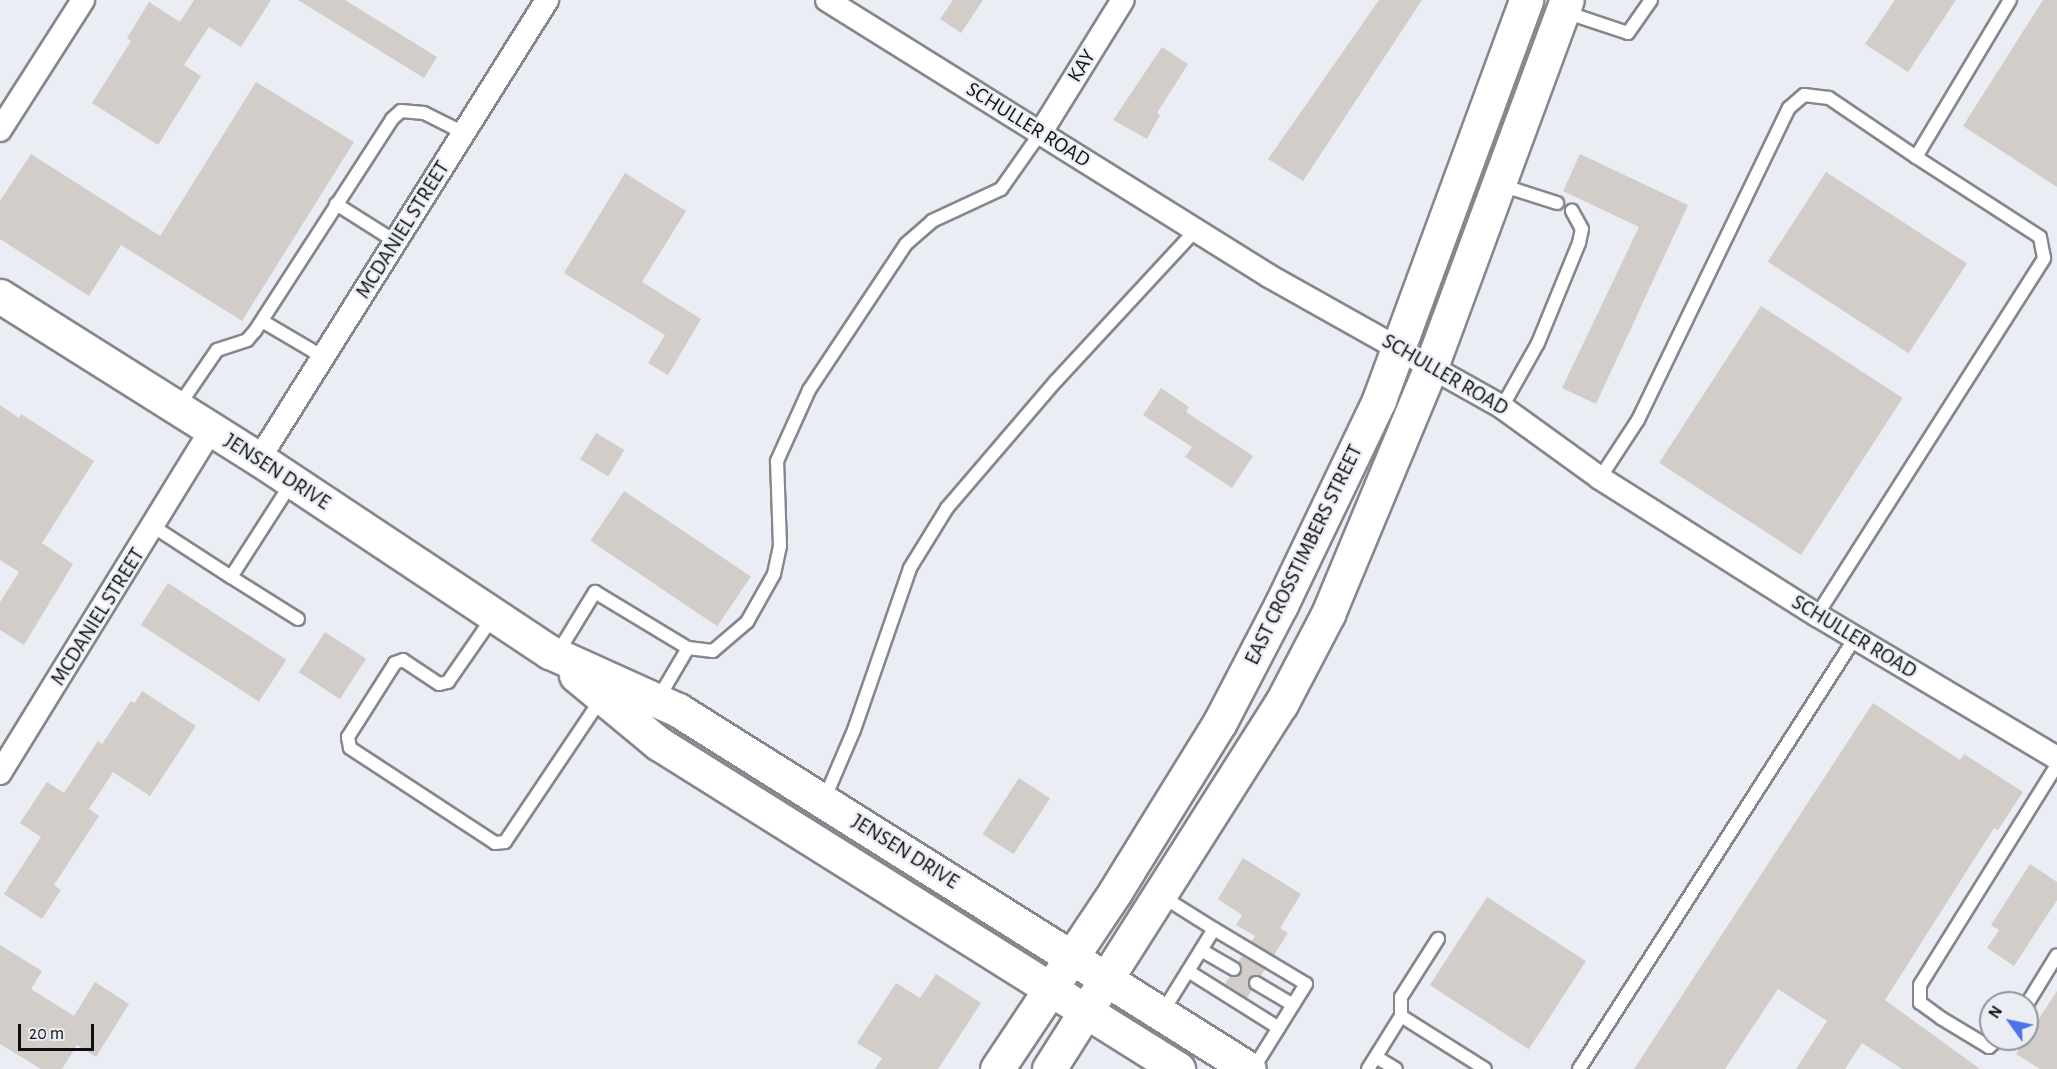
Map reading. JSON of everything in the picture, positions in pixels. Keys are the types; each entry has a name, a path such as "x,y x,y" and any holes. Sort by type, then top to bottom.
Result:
{"main road":[{"path":"1526,1 1565,6"},
{"name":"EAST CROSSTIMBERS STREET","path":"997,1069 1220,722 1285,596 1379,400 1526,1"},
{"name":"EAST CROSSTIMBERS STREET","path":"1048,1069 1281,704 1323,624 1432,364 1565,6"},
{"name":"JENSEN DRIVE","path":"0,296 260,459 553,653 657,700 733,743 1251,1069"},
{"path":"1285,596 1323,624"},
{"name":"JENSEN DRIVE","path":"553,653 602,698 658,743 1179,1069"},
{"path":"711,776 733,743"}],"street":[{"path":"0,130 83,0"},
{"name":"MCDANIEL STREET","path":"260,459 547,0"},
{"name":"SCHULLER ROAD","path":"827,0 1269,276 1432,364 1503,407 1600,478 1817,615 2057,758"},
{"name":"KAY","path":"1041,132 1123,0"},
{"name":"MCDANIEL STREET","path":"0,773 154,527 212,429"}],"lane":[{"path":"1565,6 1628,33 1651,0"},
{"path":"1916,157 2010,0"},
{"path":"1600,478 1648,399 1789,108 1804,95 1829,98 2040,237 2044,258 1817,615"},
{"path":"178,408 217,350 247,340 262,321 384,129 401,111 424,113 464,133"},
{"path":"553,653 595,592 688,648 713,651 747,622 774,574 780,546 777,461 809,390 906,244 932,221 1001,189 1041,132"},
{"path":"1499,184 1557,203"},
{"path":"336,204 396,242"},
{"path":"1503,407 1538,343 1579,243 1582,229 1572,211"},
{"path":"824,801 854,730 910,568 947,508 1196,230"},
{"path":"262,321 323,357"},
{"path":"231,576 293,482"},
{"path":"154,527 298,619"},
{"path":"494,615 448,682 440,684 403,660 395,663 348,738 350,748 495,843 505,842 602,698"},
{"path":"1579,1069 1855,638"},
{"path":"657,700 688,648"},
{"path":"1979,1041 1920,1003 1920,985 2057,765"},
{"path":"1158,894 1306,984 1251,1069"},
{"path":"1161,1014 1214,929"},
{"path":"1368,1069 1401,1016 1401,997 1438,939"},
{"path":"1201,950 1234,969"},
{"path":"2035,991 2057,955"},
{"path":"1188,971 1279,1028"},
{"path":"1256,983 1293,1005"},
{"path":"1401,1016 1485,1069"},
{"path":"1376,1057 1395,1069"}],"building":[{"path":"194,0 271,0 241,47 209,27 184,65 201,76 158,145 92,103 131,41 127,38 149,2 180,22"},
{"path":"298,0 345,0 437,57 424,78"},
{"path":"953,0 983,0 961,33 940,19"},
{"path":"1379,0 1422,0 1303,181 1268,159"},
{"path":"1895,0 1956,0 1908,72 1865,44"},
{"path":"2043,0 2057,0 2057,187 1963,126"},
{"path":"1162,47 1188,64 1157,113 1160,115 1147,139 1113,120"},
{"path":"256,82 354,142 242,321 121,245 89,296 0,239 0,201 31,154 160,236"},
{"path":"1580,154 1688,205 1596,404 1562,388 1639,227 1563,191"},
{"path":"1826,172 1967,263 1909,353 1768,262"},
{"path":"625,173 686,211 642,282 701,319 668,375 648,363 665,335 564,273"},
{"path":"1761,306 1903,398 1801,555 1659,463"},
{"path":"1161,388 1189,407 1186,412 1253,456 1232,488 1185,457 1192,447 1143,415"},
{"path":"0,405 19,418 21,414 94,461 42,543 73,564 24,645 0,630 0,602 19,572 0,560"},
{"path":"596,433 624,450 608,477 580,460"},
{"path":"624,491 751,577 717,626 590,541"},
{"path":"168,583 286,660 259,702 141,625"},
{"path":"325,632 366,659 340,699 299,672"},
{"path":"142,691 196,726 150,796 113,772 89,809 99,816 54,885 61,890 42,919 4,894 41,837 20,823 47,782 64,793 98,741 102,744 131,701 135,703"},
{"path":"1873,703 1960,760 1964,754 2023,792 1998,830 1994,828 1885,1000 1980,1069 1902,1069 1862,1043 1845,1069 1796,1069 1827,1021 1778,989 1725,1069 1634,1069"},
{"path":"1019,778 1050,798 1014,854 983,834"},
{"path":"1243,858 1301,894 1280,928 1288,933 1274,955 1251,942 1255,936 1236,925 1242,915 1218,899"},
{"path":"2030,864 2057,882 2057,900 2014,966 1987,948 1999,930 1991,925"},
{"path":"1487,897 1586,961 1529,1049 1430,985"},
{"path":"0,945 42,971 31,989 74,1016 95,982 129,1004 96,1057 77,1045 62,1069 41,1069 0,1044"},
{"path":"1242,956 1265,969 1261,976 1249,978 1252,990 1247,998 1225,984 1230,976 1241,974 1238,962"},
{"path":"936,974 981,1003 938,1069 875,1069 882,1058 857,1043 896,983 920,998"},
{"path":"2057,991 2057,1069 2040,1069 2016,1054 2018,1051 2039,1051 2039,1019"}]}
